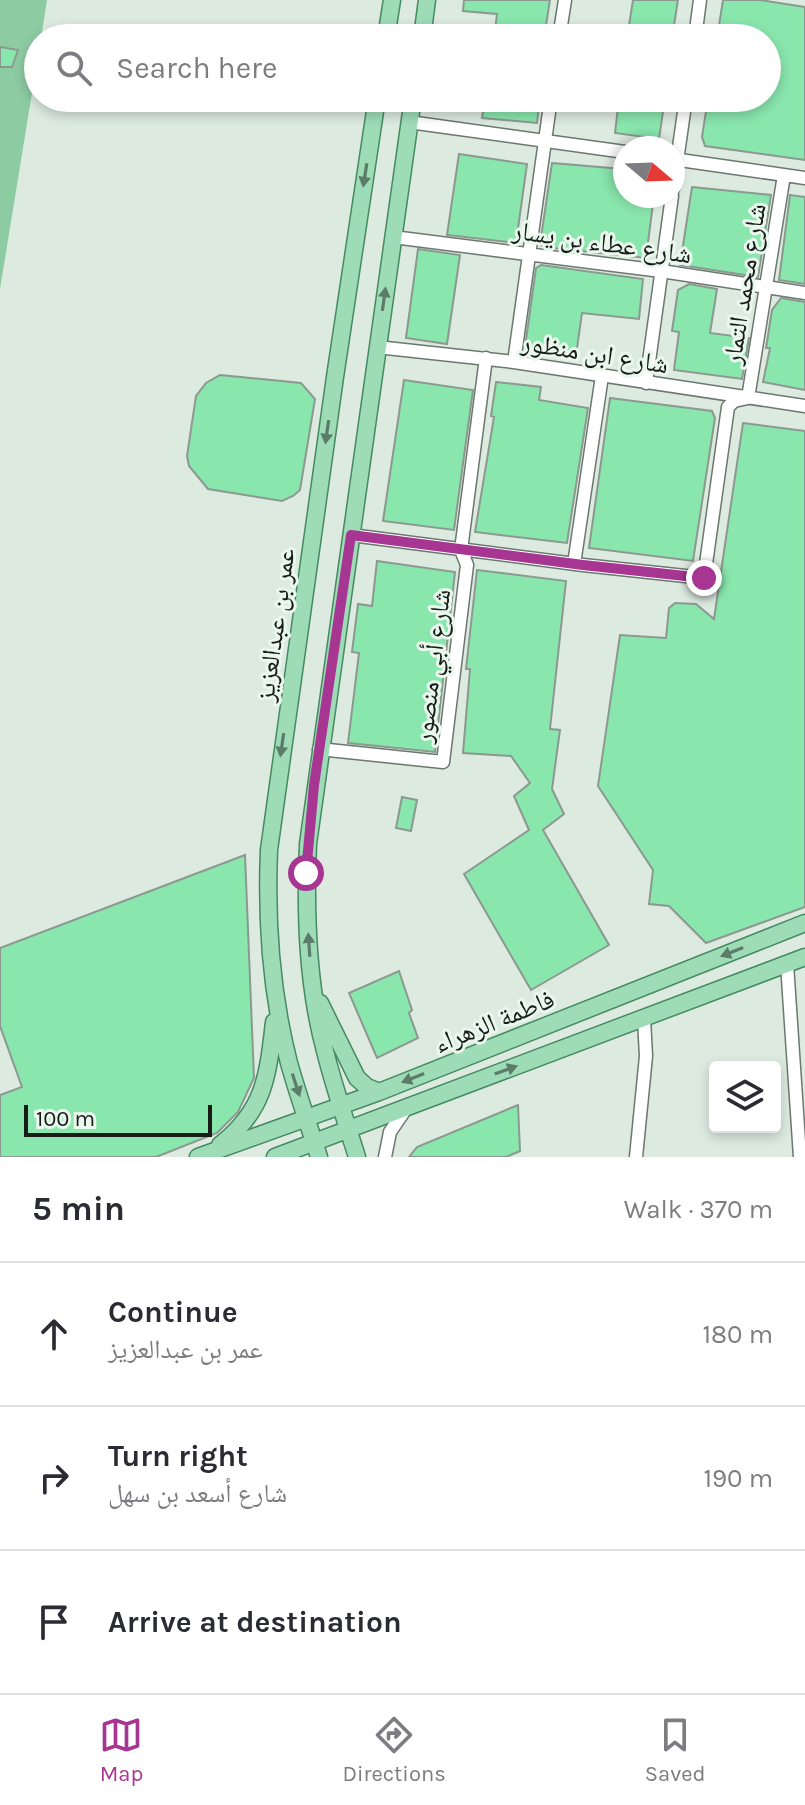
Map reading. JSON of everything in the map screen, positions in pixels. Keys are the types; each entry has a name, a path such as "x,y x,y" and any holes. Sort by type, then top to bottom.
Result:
{"main road":[{"path":"388,24 392,0"},
{"path":"424,24 427,0"},
{"name":"عمر بن عبدالعزيز","path":"317,1150 290,1065 277,1004 268,912 272,819 375,112"},
{"path":"357,1157 324,1050 313,991 306,873 319,749 411,112"},
{"name":"فاطمة الزهراء","path":"204,1155 379,1092 805,923"},
{"path":"275,1157 317,1150 348,1130 805,957"},
{"path":"313,991 343,1045 357,1078 379,1092"},
{"path":"204,1155 235,1134 258,1102 269,1065 277,1004"}],"street":[{"path":"561,24 565,0"},
{"path":"697,24 700,0"},
{"path":"514,362 549,112"},
{"path":"679,136 683,112"},
{"path":"409,122 613,150"},
{"path":"685,160 805,178"},
{"name":"شارع محمد التمار","path":"574,564 704,578 728,407 734,401 748,398 784,175"},
{"path":"646,383 670,208"},
{"name":"شارع عطاء بن يسار","path":"393,237 661,271 805,293"},
{"name":"شارع ابن منظور","path":"377,347 486,358 805,406"},
{"name":"شارع أبي منصور","path":"319,749 443,762 467,565 461,550 486,358"},
{"path":"351,535 574,564 602,376"},
{"path":"787,964 800,1157"},
{"path":"636,1157 646,1056 644,1019"},
{"path":"385,1157 390,1132 410,1106"}],"green space":[{"path":"0,0 47,0 43,24 24,24 24,112 29,112 0,289"}],"building":[{"path":"464,0 550,0 546,24 496,24 497,14 463,11"},
{"path":"633,0 678,0 674,24 629,24"},
{"path":"723,0 760,0 805,7 805,160 705,146 702,137 706,112 781,112 781,24 719,24"},
{"path":"0,47 18,50 12,67 0,67"},
{"path":"483,112 538,112 537,123 482,118"},
{"path":"617,112 663,112 659,136 615,133"},
{"path":"459,154 527,164 516,243 447,235"},
{"path":"552,163 613,168 613,208 652,208 646,258 544,247 540,244"},
{"path":"692,187 771,195 758,277 680,265"},
{"path":"790,195 805,197 805,284 779,280"},
{"path":"418,249 460,255 447,344 406,338"},
{"path":"541,265 643,279 639,319 582,313 576,355 525,347 536,268"},
{"path":"689,284 717,289 710,333 749,338 742,379 674,370 679,332 672,331 678,290"},
{"path":"781,298 805,302 805,390 763,382 770,348 766,348 772,310"},
{"path":"220,375 301,383 315,399 300,490 293,496 282,501 208,489 189,466 187,456 196,396 206,383"},
{"path":"404,380 473,390 454,530 383,521"},
{"path":"496,382 541,387 539,400 588,408 567,543 475,532 494,417 491,416"},
{"path":"610,398 712,411 715,418 693,561 589,548"},
{"path":"743,423 805,431 805,907 706,943 669,906 649,904 653,870 598,786 620,635 666,638 669,608 675,603 696,604 714,619"},
{"path":"377,561 455,572 435,752 348,743 359,653 352,652 358,604 372,606"},
{"path":"477,570 566,581 550,729 560,730 552,789 564,814 543,830 609,945 531,990 464,874 529,830 514,796 530,783 511,756 463,753 470,669 466,669"},
{"path":"402,797 417,800 411,831 396,828"},
{"path":"245,855 254,1078 238,1112 217,1133 156,1157 0,1157 0,1095 22,1087 0,1026 0,948"},
{"path":"399,971 418,1038 377,1058 349,993"},
{"path":"518,1105 520,1151 506,1157 409,1157 417,1147"}],"route":[{"path":"306,873 314,785 351,535 704,578"}]}
